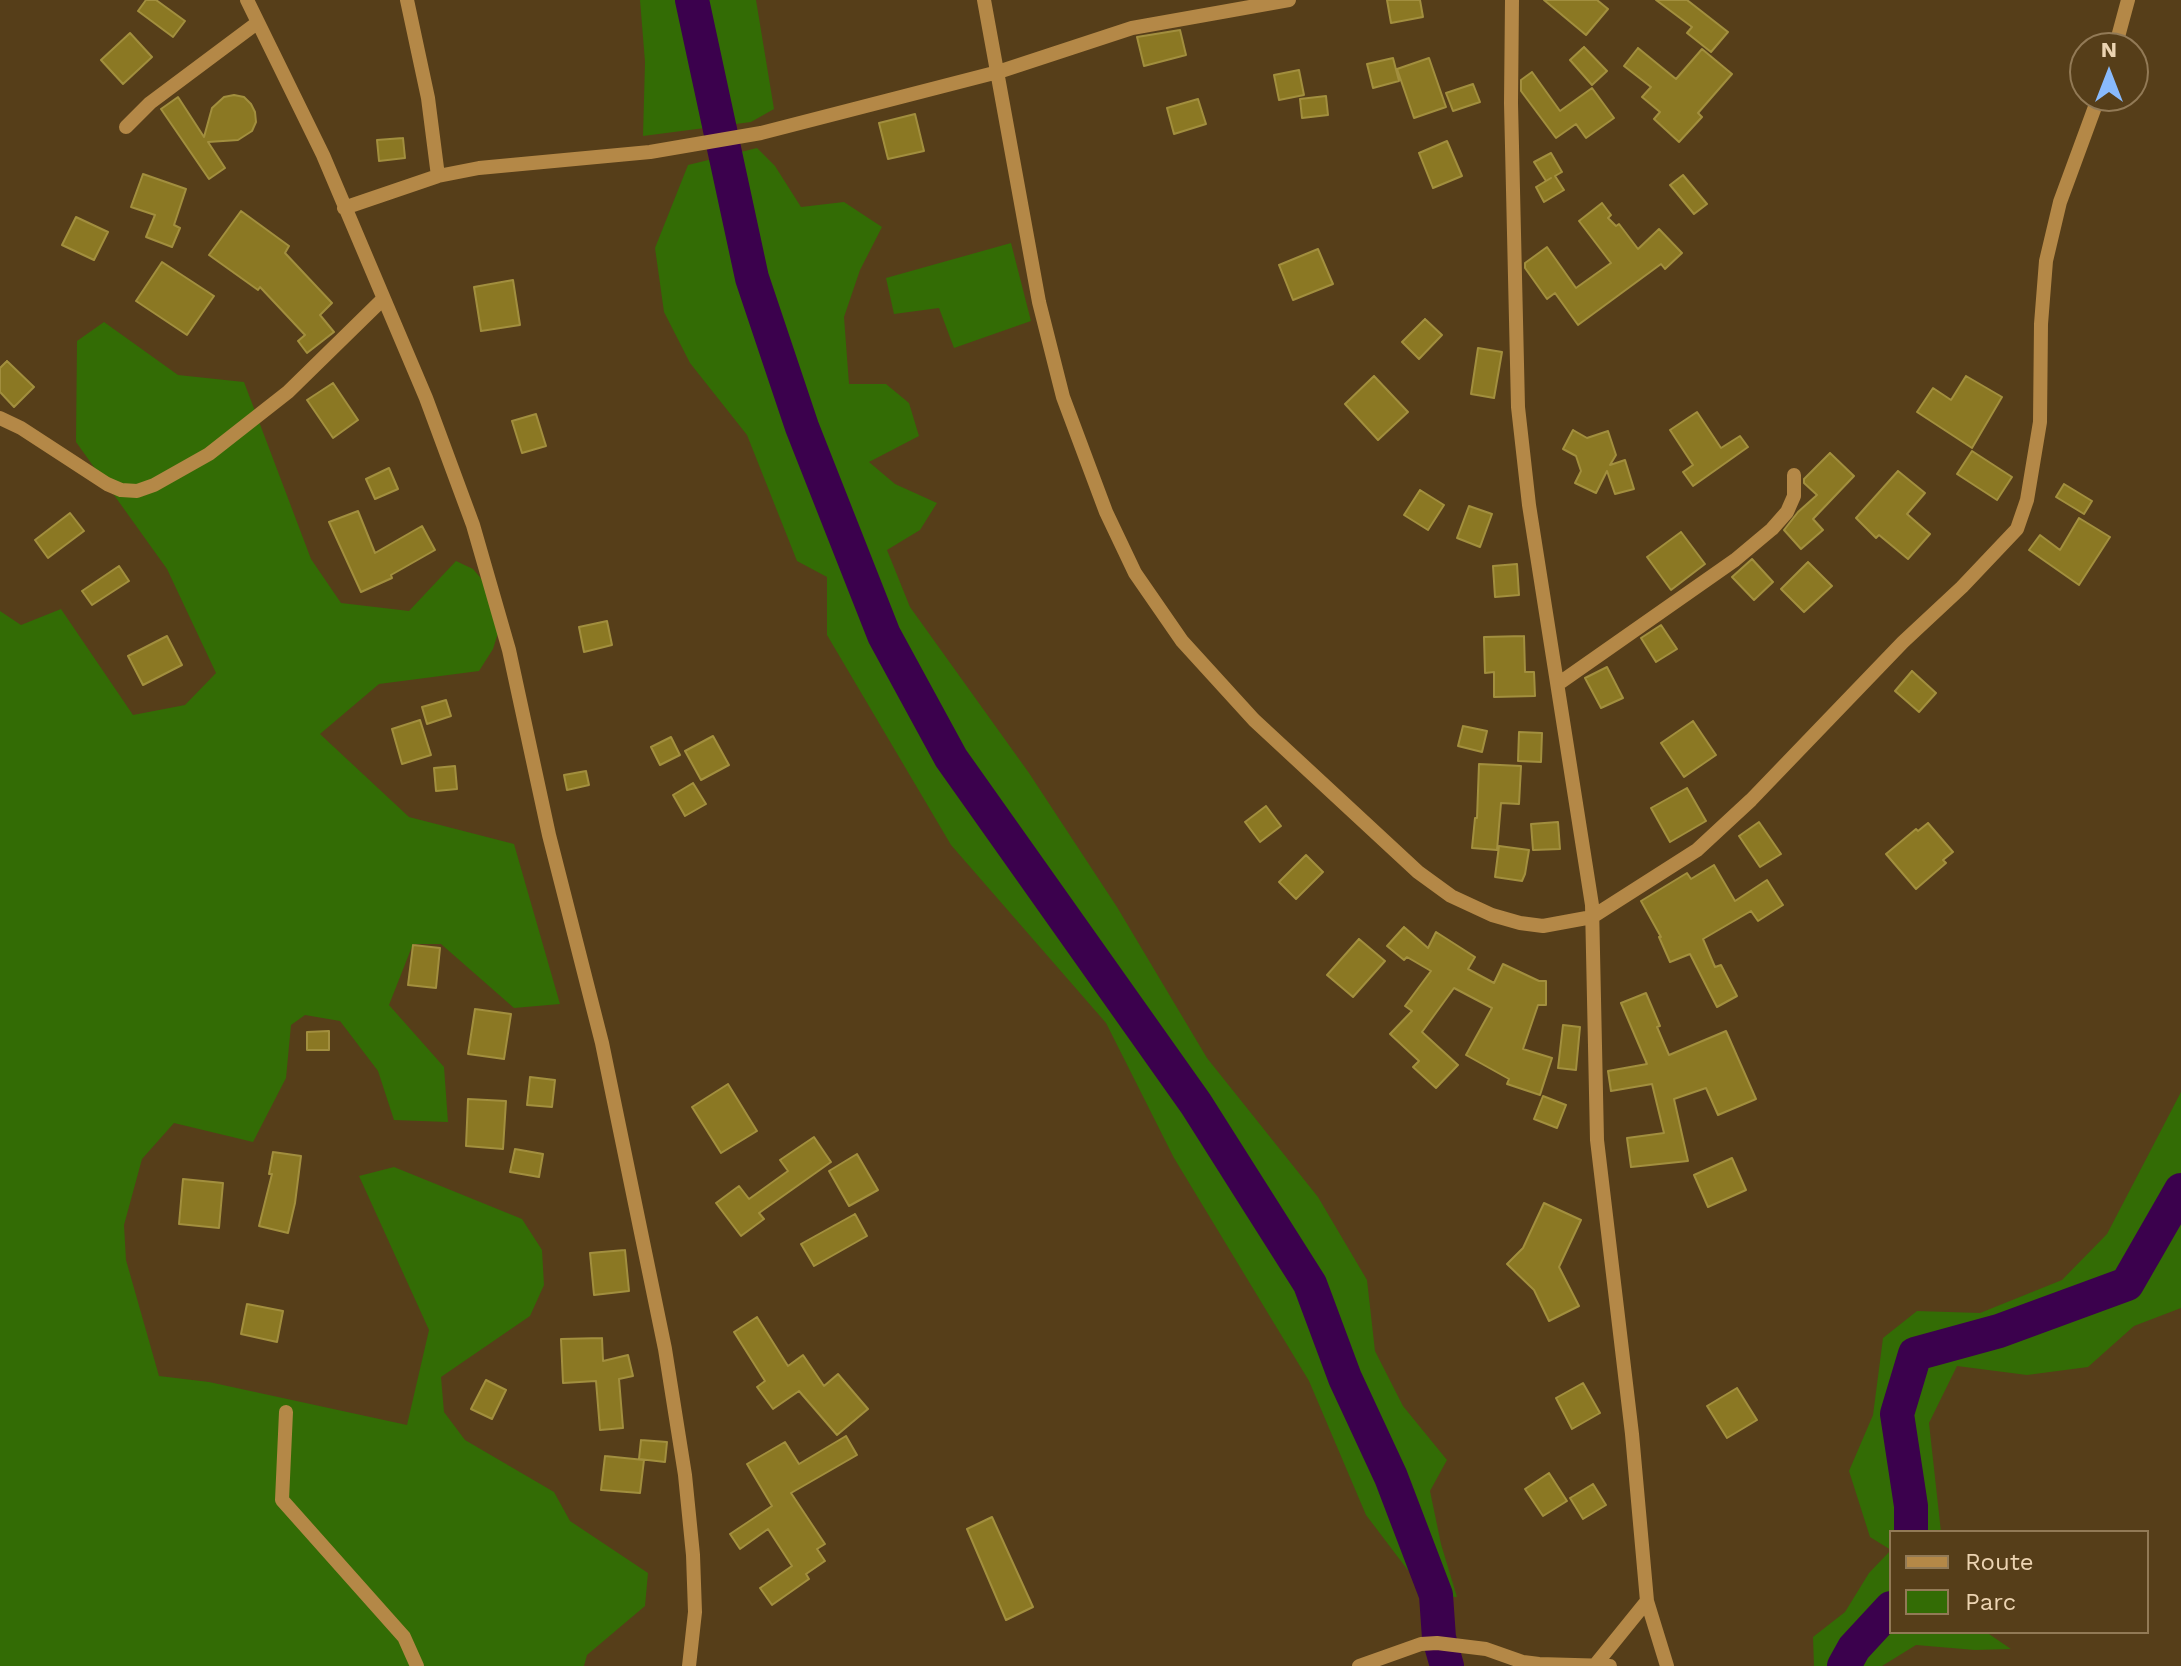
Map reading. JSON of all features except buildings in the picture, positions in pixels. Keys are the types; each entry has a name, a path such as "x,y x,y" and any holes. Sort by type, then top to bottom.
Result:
{"street":[{"path":"247,0 323,155 426,398 488,574 509,650 549,835 602,1043 665,1349 685,1475 693,1555 694,1664"},
{"path":"407,0 428,98 438,176"},
{"path":"984,0 1039,302 1063,397 1106,512 1135,573 1182,641 1254,720 1418,872 1451,896 1492,915 1543,926 1592,917 1697,850 1751,800 2017,529 2027,500 2040,422 2041,324 2046,261 2060,202 2093,112"},
{"path":"344,208 438,176 479,168 560,158 650,152 761,133 998,72 1132,28 1289,0"},
{"path":"1512,0 1511,134 1518,407 1529,505 1583,839 1592,917 1597,1140 1632,1434 1647,1601 1667,1666"},
{"path":"2119,32 2128,0"},
{"path":"126,127 150,103 257,23"},
{"path":"0,418 21,428 107,484 121,490 137,491 154,485 209,454 288,392 383,299"},
{"path":"1558,684 1735,560 1772,529 1787,512 1794,496 1794,475"},
{"path":"286,1412 282,1500 404,1637 417,1666"},
{"path":"1359,1666 1421,1644 1437,1643 1486,1649 1523,1662 1603,1665 1647,1601"}],"green space":[{"path":"640,0 756,0 774,109 751,122 643,136 645,62"},
{"path":"757,148 775,166 801,207 844,202 882,227 860,270 844,317 849,384 886,384 909,403 919,436 869,462 895,484 937,503 920,530 887,550 910,607 1029,773 1117,907 1207,1058 1318,1197 1367,1280 1375,1351 1403,1406 1447,1460 1430,1491 1441,1544 1457,1597 1418,1596 1413,1577 1366,1515 1309,1381 1174,1158 1106,1023 951,845 827,635 827,577 797,561 747,435 690,363 664,312 655,248 688,165"},
{"path":"1011,243 1031,321 954,348 939,308 894,314 886,278"},
{"path":"104,322 178,375 244,382 311,559 341,603 409,611 456,561 473,569 485,583 499,630 493,649 479,671 379,684 320,734 409,817 514,844 560,1004 514,1008 441,944 413,944 389,1005 444,1067 448,1122 394,1120 378,1071 340,1021 305,1015 291,1025 286,1078 253,1142 174,1123 142,1159 124,1225 126,1260 159,1376 209,1382 407,1425 429,1330 359,1176 394,1167 522,1219 542,1250 544,1285 530,1316 441,1377 444,1412 465,1440 554,1492 570,1521 648,1573 645,1606 587,1655 584,1666 0,1666 0,611 21,625 61,609 133,715 185,705 216,673 167,569 76,442 77,341"},
{"path":"2181,1092 2181,1308 2134,1326 2088,1367 2027,1375 1957,1366 1929,1423 1941,1530 1889,1530 1889,1549 1870,1537 1849,1471 1873,1415 1883,1338 1917,1311 1980,1313 2062,1280 2107,1234"},
{"path":"1889,1552 1889,1634 1989,1634 2011,1649 1975,1650 1916,1645 1882,1666 1814,1666 1813,1637 1845,1612 1869,1573"}],"waterway":[{"path":"692,0 752,278 802,427 884,635 951,758 1196,1104 1310,1284 1345,1378 1391,1477 1436,1595 1439,1638 1447,1666"},
{"path":"1911,1530 1911,1506 1897,1414 1915,1354 1999,1331 2127,1284 2181,1190"},
{"path":"1844,1666 1854,1648 1889,1610"}]}
